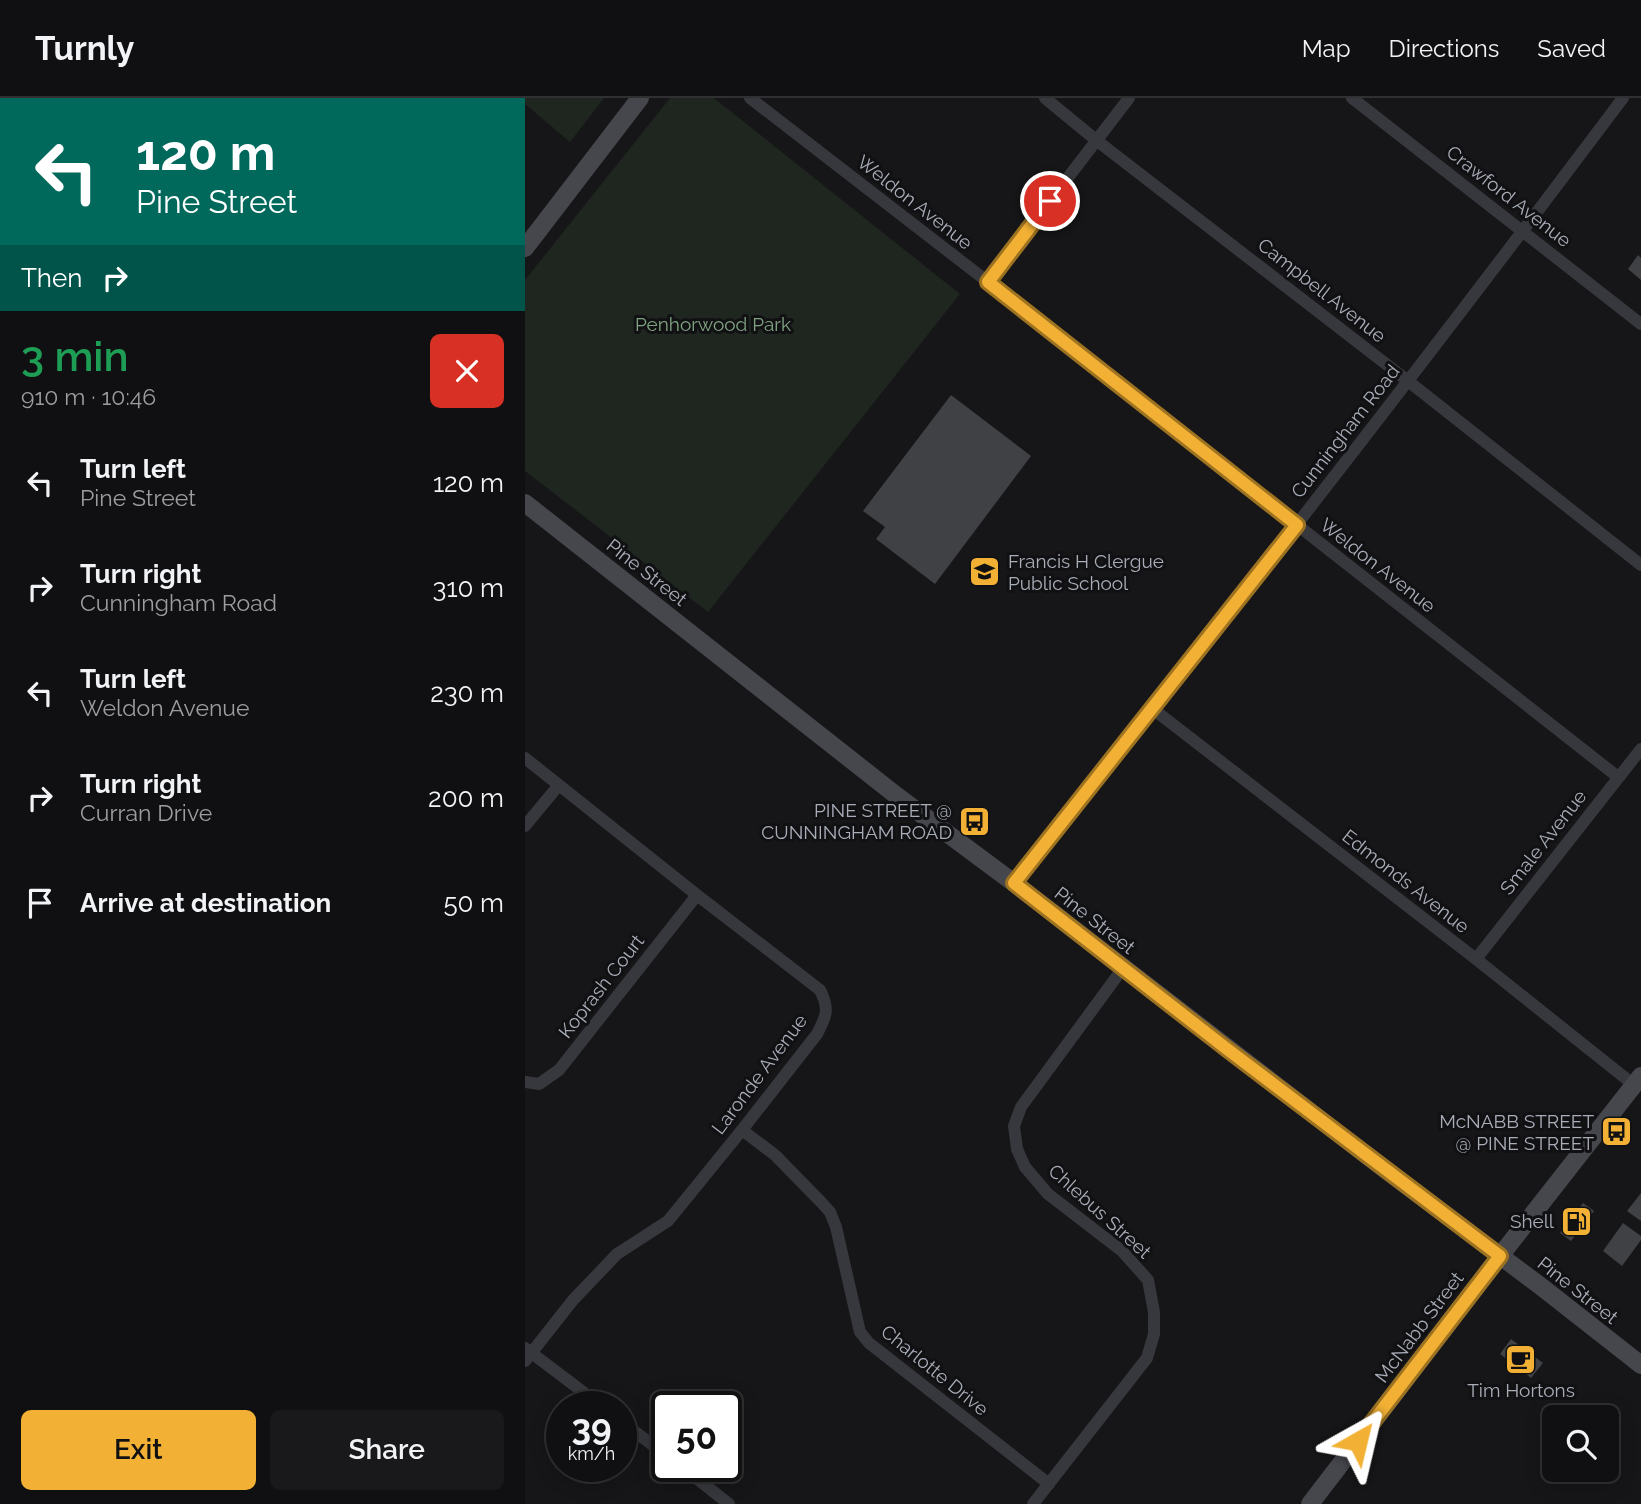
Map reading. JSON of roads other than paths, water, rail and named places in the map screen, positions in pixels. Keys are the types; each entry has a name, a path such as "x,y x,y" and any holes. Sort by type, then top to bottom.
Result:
{"street":[{"path":"525,248 640,98"},
{"name":"Weldon Avenue","path":"750,98 1618,777"},
{"name":"Campbell Avenue","path":"1045,98 1641,565"},
{"path":"988,282 1129,98"},
{"name":"Crawford Avenue","path":"1353,98 1641,324"},
{"name":"Cunningham Road","path":"1014,883 1297,525 1623,98"},
{"name":"Pine Street","path":"525,503 897,796 1543,1287 1641,1365"},
{"name":"Edmonds Avenue","path":"1153,709 1638,1081"},
{"name":"Smale Avenue","path":"1476,959 1641,749"},
{"name":"Laronde Avenue","path":"525,758 820,990 827,1009 817,1034 668,1221 617,1254 527,1354"},
{"path":"525,826 559,785"},
{"name":"Koprash Court","path":"525,1082 539,1084 559,1070 697,895"},
{"name":"Chlebus Street","path":"1033,1504 1147,1358 1154,1334 1154,1312 1147,1280 1122,1251 1048,1194 1025,1167 1017,1149 1014,1126 1021,1107 1123,968"},
{"name":"McNabb Street","path":"1310,1504 1638,1081"},
{"name":"Charlotte Drive","path":"742,1130 775,1155 830,1212 837,1227 860,1332 869,1343 1049,1484"},
{"path":"527,1354 580,1391"},
{"path":"637,1433 651,1444"},
{"path":"701,1482 729,1504"}],"place":[{"name":"Francis H Clergue Public School","path":"985,572"},
{"name":"PINE STREET @ CUNNINGHAM ROAD","path":"975,821"},
{"name":"McNABB STREET @ PINE STREET","path":"1617,1132"},
{"name":"Shell","path":"1577,1221"},
{"name":"Tim Hortons","path":"1521,1359"}],"park label":[{"name":"Penhorwood Park","path":"713,324"}]}
